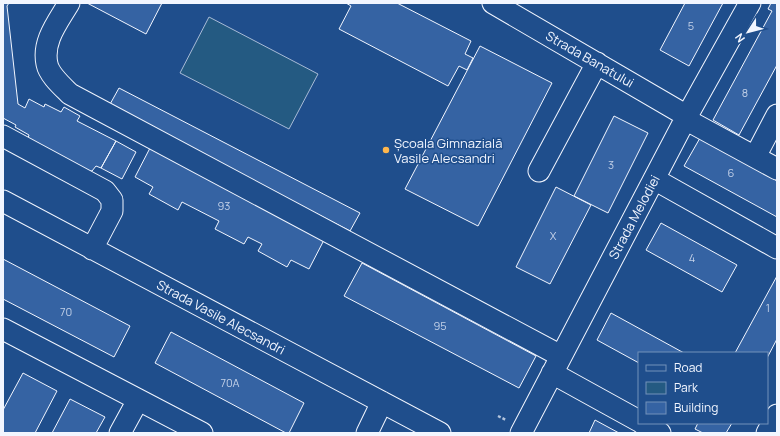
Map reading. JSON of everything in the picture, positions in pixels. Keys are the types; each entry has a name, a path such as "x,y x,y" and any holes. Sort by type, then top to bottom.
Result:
{"street":[{"path":"69,3 48,41 47,65 56,80 70,94 557,364 638,420"},
{"name":"Strada Banatului","path":"493,3 777,169"},
{"name":"Strada Melodiei","path":"521,433 686,117 750,3"},
{"path":"539,171 597,64"},
{"path":"756,157 777,115"},
{"path":"3,136 105,191 112,200 112,211 92,249"},
{"path":"654,179 777,248"},
{"name":"Strada Vasile Alecsandri","path":"3,202 440,433"},
{"path":"3,329 202,433"},
{"path":"120,433 138,400"},
{"path":"367,433 382,402"},
{"path":"767,433 777,415"},
{"path":"644,424 660,433"}],"green space":[{"path":"209,17 318,74 289,129 180,73"}],"building":[{"path":"3,3 9,3 7,6 18,104 25,108 29,99 44,107 45,104 61,112 64,107 80,116 77,121 116,141 101,168 96,166 92,171 89,171 28,138 29,135 15,127 16,125 3,118"},
{"path":"87,3 162,3 146,34"},
{"path":"346,3 397,3 471,41 465,54 473,58 467,70 459,66 448,86 339,29 351,6"},
{"path":"685,3 723,3 689,66 660,50"},
{"path":"771,3 777,3 777,65 739,135 713,120 772,11 768,9"},
{"path":"480,46 552,83 478,226 405,189"},
{"path":"119,88 360,213 350,231 109,106"},
{"path":"614,116 648,133 608,213 574,196"},
{"path":"700,138 777,181 777,217 684,166"},
{"path":"116,141 136,152 122,179 101,168"},
{"path":"150,148 324,240 309,269 291,260 287,267 258,251 262,244 248,237 244,244 215,229 219,221 182,202 178,210 149,194 153,187 135,177"},
{"path":"556,187 591,205 550,284 516,267"},
{"path":"661,223 737,265 722,292 646,250"},
{"path":"3,259 130,326 114,357 3,299"},
{"path":"362,263 536,356 519,388 344,296"},
{"path":"777,276 777,339 768,356 768,352 736,352"},
{"path":"611,313 682,352 638,352 638,362 597,340"},
{"path":"171,332 304,403 289,433 286,433 155,363"},
{"path":"23,373 57,391 35,433 3,433 3,410"},
{"path":"70,399 105,417 96,433 52,433"},
{"path":"595,420 619,433 589,433"},
{"path":"698,424 731,424 726,433 703,433 695,429"}],"place":[{"name":"Școala Gimnazială Vasile Alecsandri","path":"386,150"}]}
